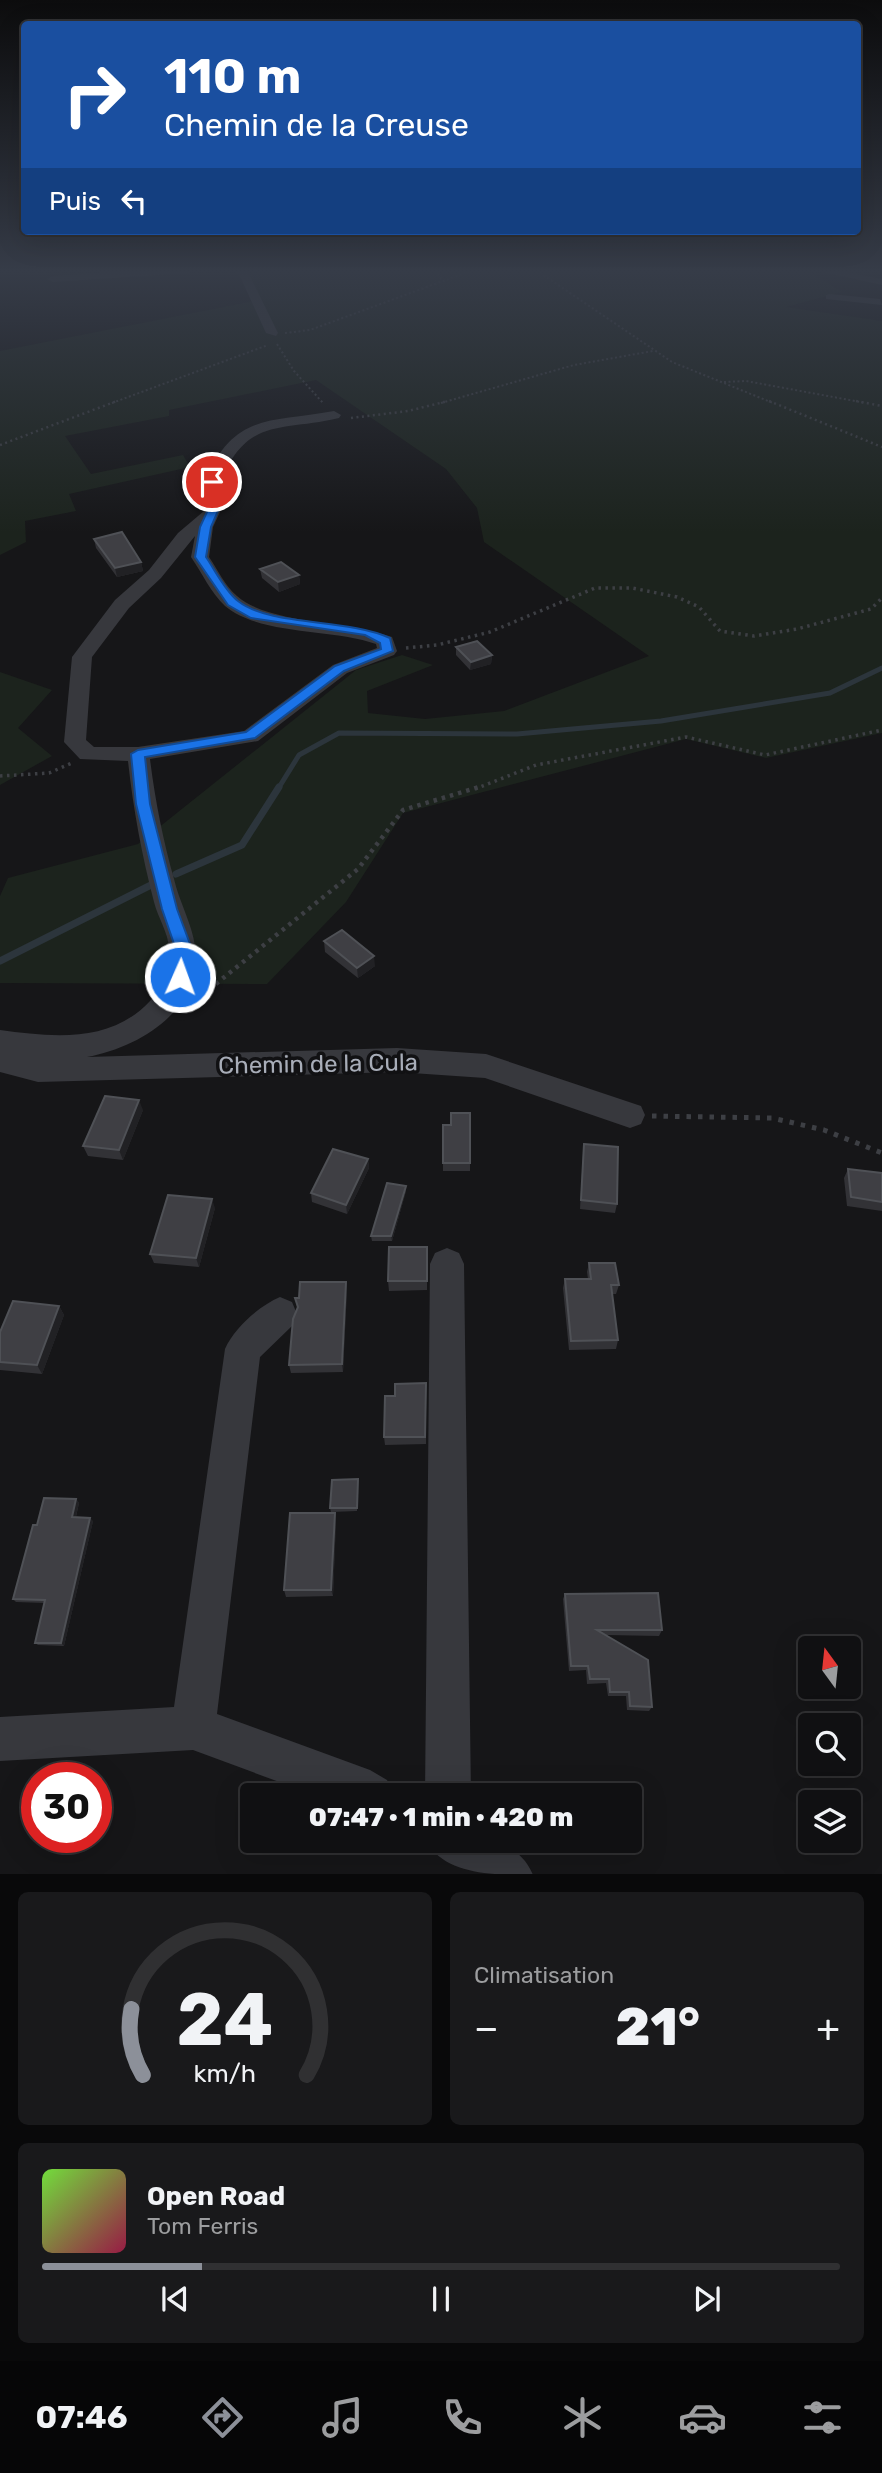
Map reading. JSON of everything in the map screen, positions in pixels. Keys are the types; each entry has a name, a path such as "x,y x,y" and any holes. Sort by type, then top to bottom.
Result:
{"street":[{"path":"212,513 184,537 161,566 122,604 82,657 75,742 88,754 138,754 250,736 340,669 387,651 386,641 368,632 255,615 232,603 201,557 205,527 212,513 218,499 212,482 218,463 235,439 251,430 271,425 334,415"},
{"path":"0,1041 68,1047 107,1042 147,1021 175,990 183,966 182,944 169,909 143,804 138,754"},
{"name":"Chemin de la Cula","path":"0,1060 37,1070 397,1060 486,1066 630,1115"},
{"path":"447,1264 448,1783"},
{"path":"193,1728 243,1349 280,1314"},
{"path":"0,1739 193,1728 347,1783"},
{"path":"471,1853 509,1874"}],"path":[{"path":"0,445 222,357"},
{"path":"286,357 294,371 334,415 369,417 405,411 573,366 619,357"},
{"path":"668,357 719,382 882,447"},
{"path":"719,382 746,380 882,406"},
{"path":"387,647 421,648 471,636 536,615 562,600 593,588 629,587 688,598 700,606 720,631 754,636 848,617 871,610 882,598"},
{"path":"189,1007 358,869 403,810 454,797 536,765 686,737 765,755 882,730"},
{"path":"0,776 49,773 88,754"},
{"path":"630,1115 772,1118 824,1130 882,1153"}],"shaded area":[{"path":"0,357 882,357 882,733 766,758 686,739 403,813 346,902 267,984 0,983 0,896 8,878 138,844 356,670 402,655 433,665 367,691 368,713 425,719 504,711 649,656 484,542 477,508 446,469 316,380 169,410 169,416 65,436 91,474 183,455 190,467 69,494 76,511 25,521 26,542 0,555"},
{"path":"0,672 52,690 18,728 52,756 0,785"}],"building":[{"path":"122,532 141,562 115,568 94,539"},
{"path":"281,562 299,575 278,582 260,569"},
{"path":"477,641 492,655 471,662 456,647"},
{"path":"342,930 374,956 357,968 324,941"},
{"path":"105,1096 139,1100 119,1150 83,1146"},
{"path":"451,1113 470,1113 470,1163 443,1163 443,1125 451,1125"},
{"path":"584,1144 618,1147 617,1204 581,1200"},
{"path":"333,1149 368,1159 346,1205 311,1193"},
{"path":"848,1169 882,1173 882,1202 851,1197"},
{"path":"387,1183 406,1186 391,1236 371,1236"},
{"path":"168,1195 212,1199 196,1258 150,1254"},
{"path":"389,1247 427,1247 427,1281 388,1281"},
{"path":"589,1263 615,1263 619,1285 611,1285 618,1340 571,1341 565,1279 591,1279"},
{"path":"300,1282 346,1282 342,1364 289,1365 293,1319 298,1307 295,1298 299,1298"},
{"path":"13,1301 59,1306 37,1365 0,1362 0,1332"},
{"path":"426,1383 425,1437 384,1437 385,1396 395,1396 395,1384"},
{"path":"358,1479 357,1508 330,1508 332,1480"},
{"path":"44,1498 76,1499 72,1517 90,1518 61,1643 35,1643 45,1600 13,1599 33,1525 37,1525"},
{"path":"290,1513 335,1513 331,1590 284,1590"},
{"path":"658,1593 662,1630 597,1630 648,1660 652,1707 630,1706 629,1692 610,1692 609,1679 590,1679 588,1666 571,1666 565,1594"}],"waterway":[{"path":"278,789 299,755 339,733 517,734 661,721 830,693 882,668"},
{"path":"176,874 242,845 279,787"},
{"path":"0,961 151,885"}],"route":[{"path":"180,977 183,966 182,944 169,909 143,804 138,754 250,736 340,669 387,651 386,641 368,632 255,615 232,603 201,557 205,527 218,499 212,482"}]}
